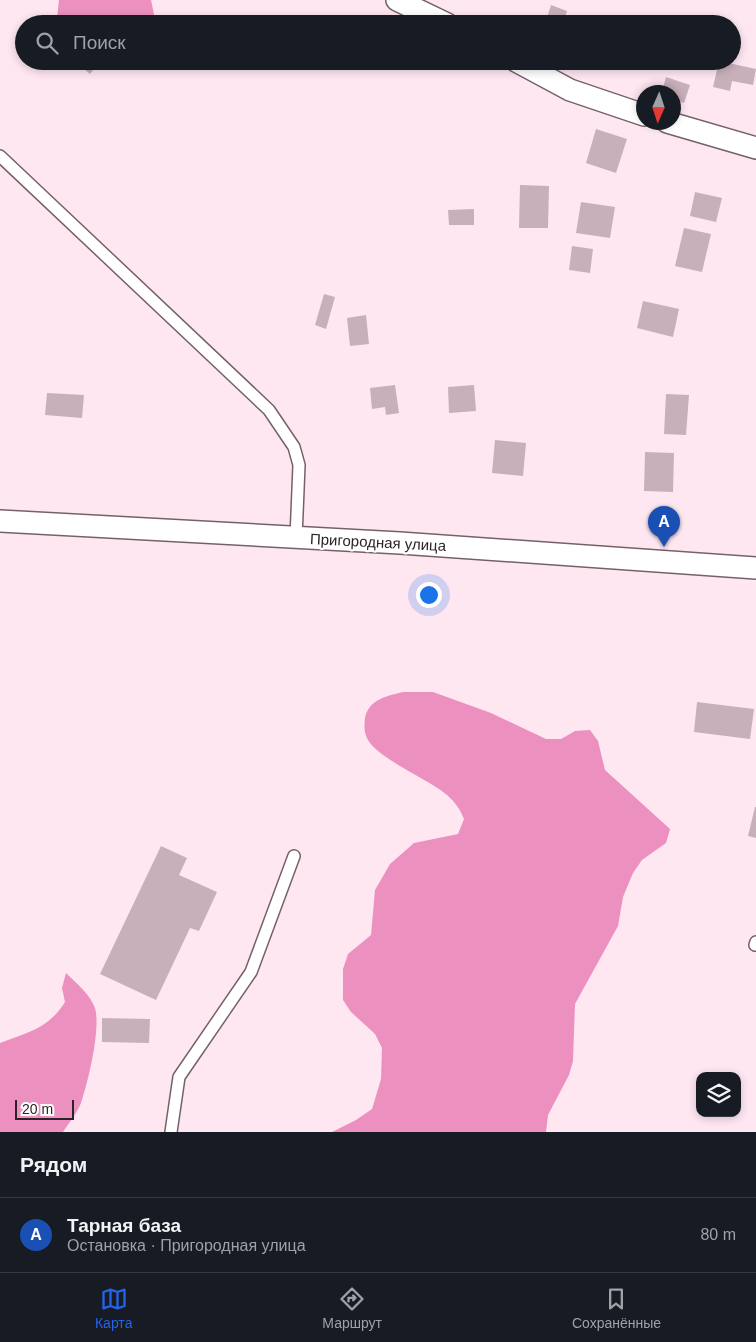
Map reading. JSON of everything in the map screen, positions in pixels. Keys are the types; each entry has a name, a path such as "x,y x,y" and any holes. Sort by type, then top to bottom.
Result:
{"street":[{"path":"397,0 428,15"},
{"path":"533,70 570,90 636,112"},
{"path":"681,126 756,148"},
{"name":"Пригородная улица","path":"0,521 400,543 756,568"}],"lane":[{"path":"0,156 269,410 294,448 299,465 296,538"},
{"path":"170,1132 179,1077 251,972 294,856"}],"shaded area":[{"path":"59,0 151,0 154,14 154,15 57,15"},
{"path":"403,692 433,692 491,713 546,739 561,739 575,731 590,730 598,741 605,770 670,829 666,843 642,860 633,873 623,897 618,926 575,1004 573,1061 569,1075 548,1115 546,1132 332,1132 356,1120 372,1109 381,1079 382,1048 375,1034 351,1012 343,1000 343,969 348,954 371,935 375,890 390,864 414,843 458,834 464,819 457,806 447,795 393,762 368,740 365,718 370,706 380,699"},
{"path":"66,973 90,998 95,1008 96,1029 93,1056 81,1103 63,1132 0,1132 0,1043 37,1029 52,1018 65,1002 62,988"}],"building":[{"path":"551,5 567,11 566,15 548,15"},
{"path":"741,66 756,69 753,85 732,81 730,91 713,87 717,70 741,70"},
{"path":"666,77 690,85 684,103 681,102 681,85 664,85"},
{"path":"596,129 627,139 616,173 586,163"},
{"path":"520,185 549,186 548,228 519,228"},
{"path":"695,192 722,198 716,222 690,216"},
{"path":"581,202 615,207 610,238 576,233"},
{"path":"474,209 474,225 449,225 448,210"},
{"path":"684,228 711,234 702,272 675,266"},
{"path":"572,246 593,249 590,273 569,270"},
{"path":"324,294 335,297 326,329 315,325"},
{"path":"643,301 679,309 673,337 637,328"},
{"path":"366,315 369,344 350,346 347,318"},
{"path":"395,385 399,413 386,415 385,407 372,409 370,388"},
{"path":"474,385 476,411 449,413 448,387"},
{"path":"47,393 84,395 82,418 45,415"},
{"path":"666,394 689,395 686,435 664,434"},
{"path":"495,440 526,443 523,476 492,473"},
{"path":"645,452 674,453 673,492 644,491"},
{"path":"697,702 754,709 750,739 694,732"},
{"path":"756,807 756,838 748,836"},
{"path":"161,846 187,858 179,875 217,892 199,931 190,928 156,1000 100,974"},
{"path":"102,1018 150,1019 149,1043 102,1042"}],"place":[{"name":"Тарная база","path":"664,547"}]}
